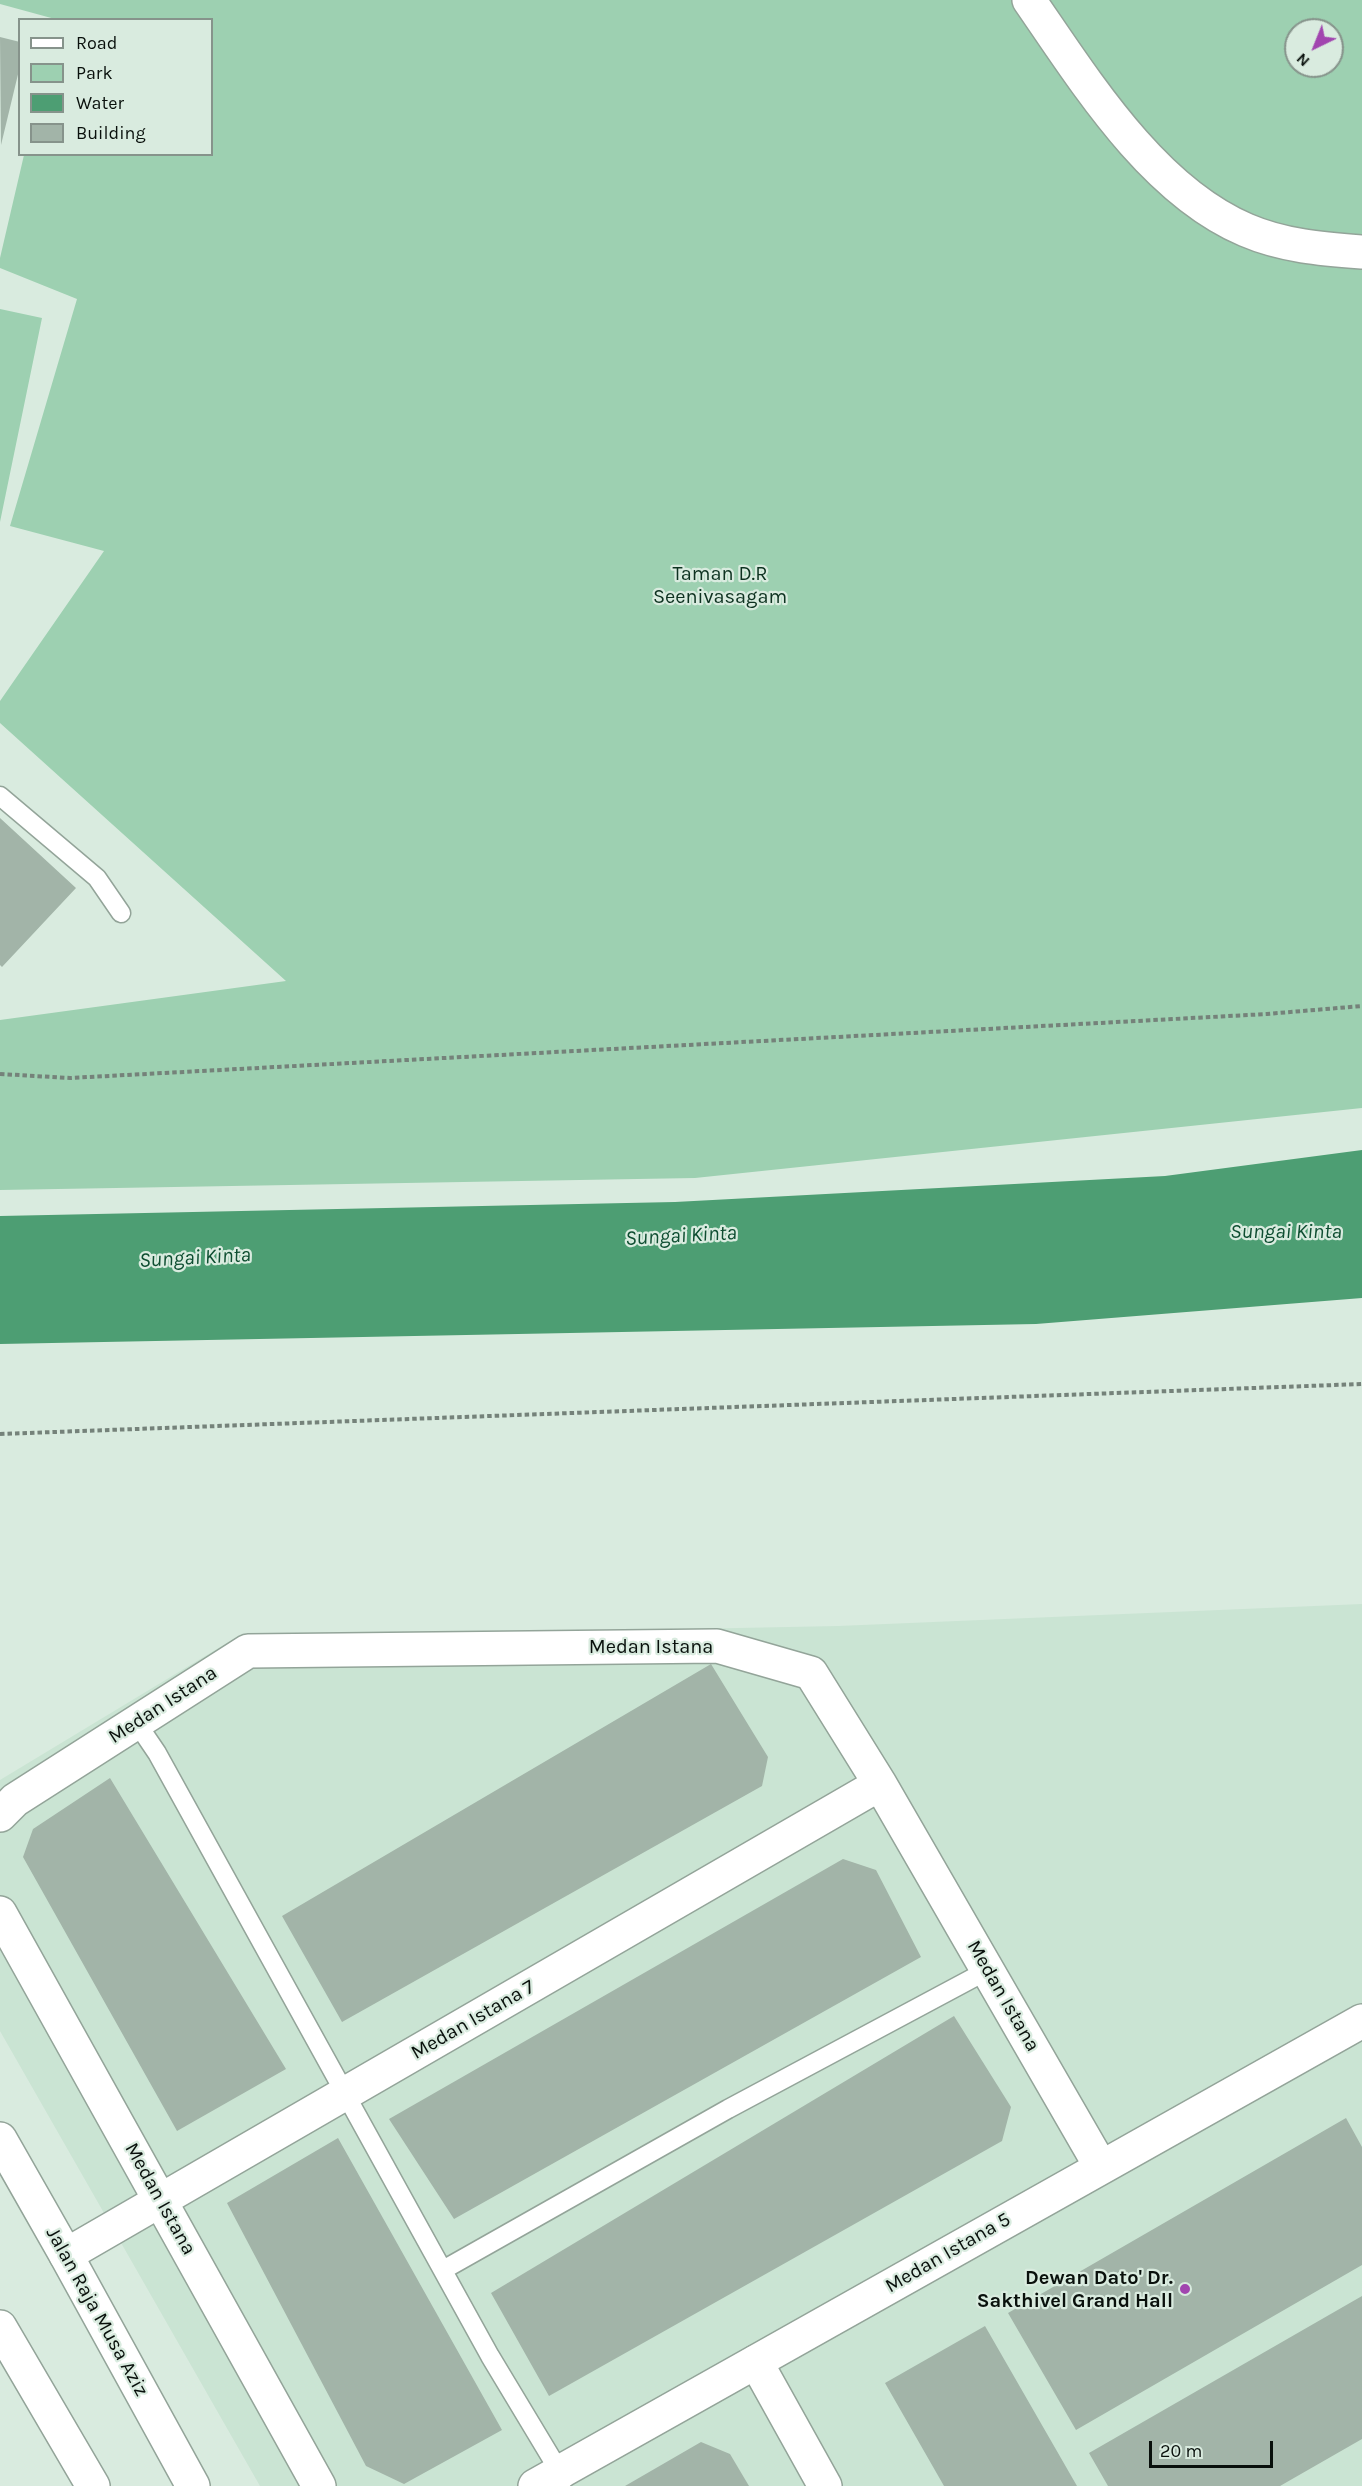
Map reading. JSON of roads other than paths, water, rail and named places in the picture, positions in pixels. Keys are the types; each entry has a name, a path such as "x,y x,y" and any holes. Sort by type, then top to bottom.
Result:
{"street":[{"path":"1029,0 1101,104 1145,155 1196,201 1245,230 1287,243 1362,252"},
{"name":"Medan Istana","path":"0,1815 15,1800 248,1651 717,1646 811,1673 879,1784 1101,2167"},
{"name":"Medan Istana 7","path":"66,2255 879,1784"},
{"name":"Medan Istana","path":"0,1913 319,2486"},
{"name":"Medan Istana 5","path":"554,2481 756,2362 1362,2021"},
{"name":"Jalan Raja Musa Aziz","path":"0,2139 193,2486"},
{"path":"0,2326 93,2486"},
{"path":"756,2362 825,2486"}],"lane":[{"path":"0,796 97,878 121,913"},
{"path":"136,1722 157,1753 346,2094 490,2356 554,2481"},
{"path":"442,2270 728,2109 988,1970"}],"water":[{"name":"Sungai Kinta","path":"1362,1150 1362,1298 1036,1324 0,1344 0,1216 675,1202 1165,1176"}],"place":[{"name":"Dewan Dato' Dr. Sakthivel Grand Hall","path":"1185,2289"}],"park label":[{"name":"Taman D.R Seenivasagam","path":"720,586"}]}
